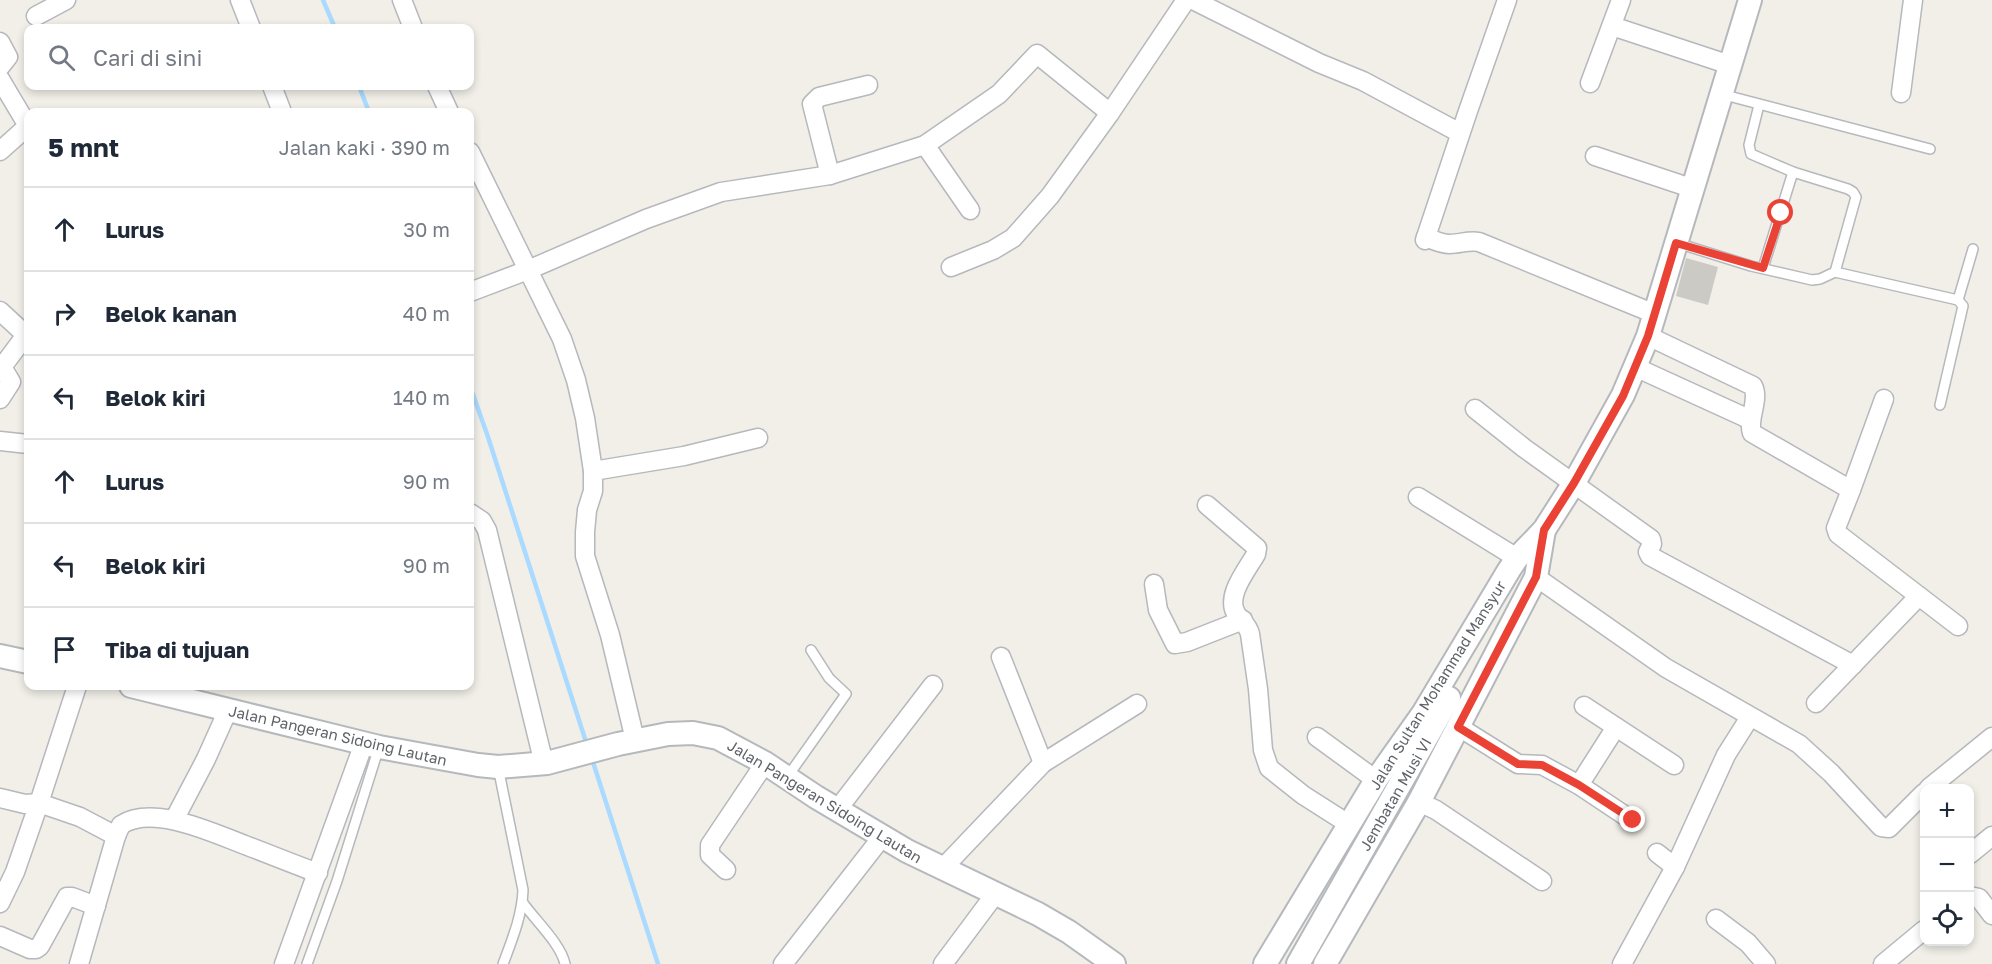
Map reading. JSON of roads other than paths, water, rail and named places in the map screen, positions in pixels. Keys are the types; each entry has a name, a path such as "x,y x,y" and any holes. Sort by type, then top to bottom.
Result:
{"street":[{"path":"43,8 66,0"},
{"path":"240,0 249,24"},
{"path":"402,0 411,24"},
{"path":"951,267 993,250 1013,238 1050,196 1110,113 1186,0"},
{"path":"1193,0 1319,63 1363,81 1460,133"},
{"path":"1507,0 1425,239 1451,244 1469,240 1479,242 1655,314"},
{"path":"1590,83 1621,0"},
{"name":"Jalan Sultan Mohammad Mansyur","path":"1265,964 1376,780 1424,712 1517,558 1544,530 1574,483 1623,396 1648,336 1750,0"},
{"path":"1901,93 1913,0"},
{"path":"1612,26 1730,65"},
{"path":"0,42 8,57 0,67"},
{"path":"474,291 646,219 721,192 830,175 925,145 999,94 1037,54 1110,113"},
{"path":"0,79 24,119"},
{"path":"830,175 812,104 819,97 868,85"},
{"path":"274,90 280,108"},
{"path":"439,90 447,108"},
{"path":"0,151 24,130"},
{"path":"925,145 970,210"},
{"path":"1595,156 1694,189"},
{"path":"474,160 562,339 570,358 584,410 593,471 593,491 585,532 585,556 610,634 627,742"},
{"path":"0,310 24,333"},
{"path":"1648,336 1753,386 1755,392 1750,431 1851,490"},
{"path":"0,399 10,382 2,367 24,340"},
{"path":"1635,366 1751,420"},
{"path":"1884,399 1836,532 1842,539 1958,626"},
{"path":"1475,408 1651,539 1652,544 1648,552 1650,556 1853,665"},
{"path":"593,471 684,456 758,438"},
{"path":"0,441 24,444"},
{"path":"1418,497 1517,558"},
{"path":"1207,505 1257,548 1256,554 1235,591 1234,609 1250,634 1258,689 1263,750 1269,768 1295,789 1350,825"},
{"path":"474,516 482,521 487,531 546,764"},
{"path":"1325,964 1419,802 1536,577 1544,530"},
{"name":"Jembatan Musi VI","path":"1298,964 1526,567 1544,530"},
{"path":"1536,577 1666,668 1799,744 1815,757 1881,827 1889,828 1920,797"},
{"path":"1154,584 1158,610 1175,644 1243,621"},
{"path":"1816,703 1918,596"},
{"path":"0,656 24,661"},
{"path":"1001,657 1043,763"},
{"path":"837,810 933,685"},
{"path":"0,903 15,872 76,690"},
{"name":"Jalan Pangeran Sidoing Lautan","path":"152,690 372,745 498,767 546,764 627,742 680,733 706,735 731,744 765,763 882,837 1069,932 1114,964"},
{"path":"942,869 1043,763 1137,704"},
{"path":"1584,706 1674,765"},
{"path":"174,820 206,759 228,710"},
{"path":"1623,963 1675,867 1726,755 1750,717"},
{"path":"1458,727 1518,764 1542,765 1579,785 1633,820"},
{"path":"1579,785 1616,727"},
{"path":"1317,737 1376,780"},
{"path":"1935,784 1992,737"},
{"path":"284,964 318,873 372,745"},
{"path":"726,870 710,855 710,845 765,763"},
{"path":"0,798 25,804 39,803 80,817 116,836"},
{"path":"1419,802 1436,810 1542,881"},
{"path":"79,964 116,836 121,825 128,821 153,818 195,825 318,873"},
{"path":"1974,851 1992,836"},
{"path":"783,964 882,837"},
{"path":"1657,853 1675,867"},
{"path":"943,964 996,893"},
{"path":"0,936 30,949 36,949 40,946 67,897 96,906"},
{"path":"1974,897 1979,898 1992,915"},
{"path":"1716,919 1748,943 1766,964"},
{"path":"1883,964 1920,933"}],"lane":[{"path":"1721,94 1930,149"},
{"path":"1759,105 1749,145 1754,156 1793,172 1848,189 1856,197 1835,272"},
{"path":"1763,268 1793,172"},
{"path":"1676,243 1763,268 1817,280 1835,272 1958,300 1963,306 1940,405"},
{"path":"1958,300 1973,249"},
{"path":"789,780 846,694 829,678 811,650"},
{"path":"307,964 337,881 372,745"},
{"path":"498,767 521,878 523,903 503,964"},
{"path":"523,903 557,946 564,964"}],"waterway":[{"path":"323,0 333,24"},
{"path":"361,90 367,108"},
{"path":"474,397 587,745"},
{"path":"592,759 658,964"}]}
